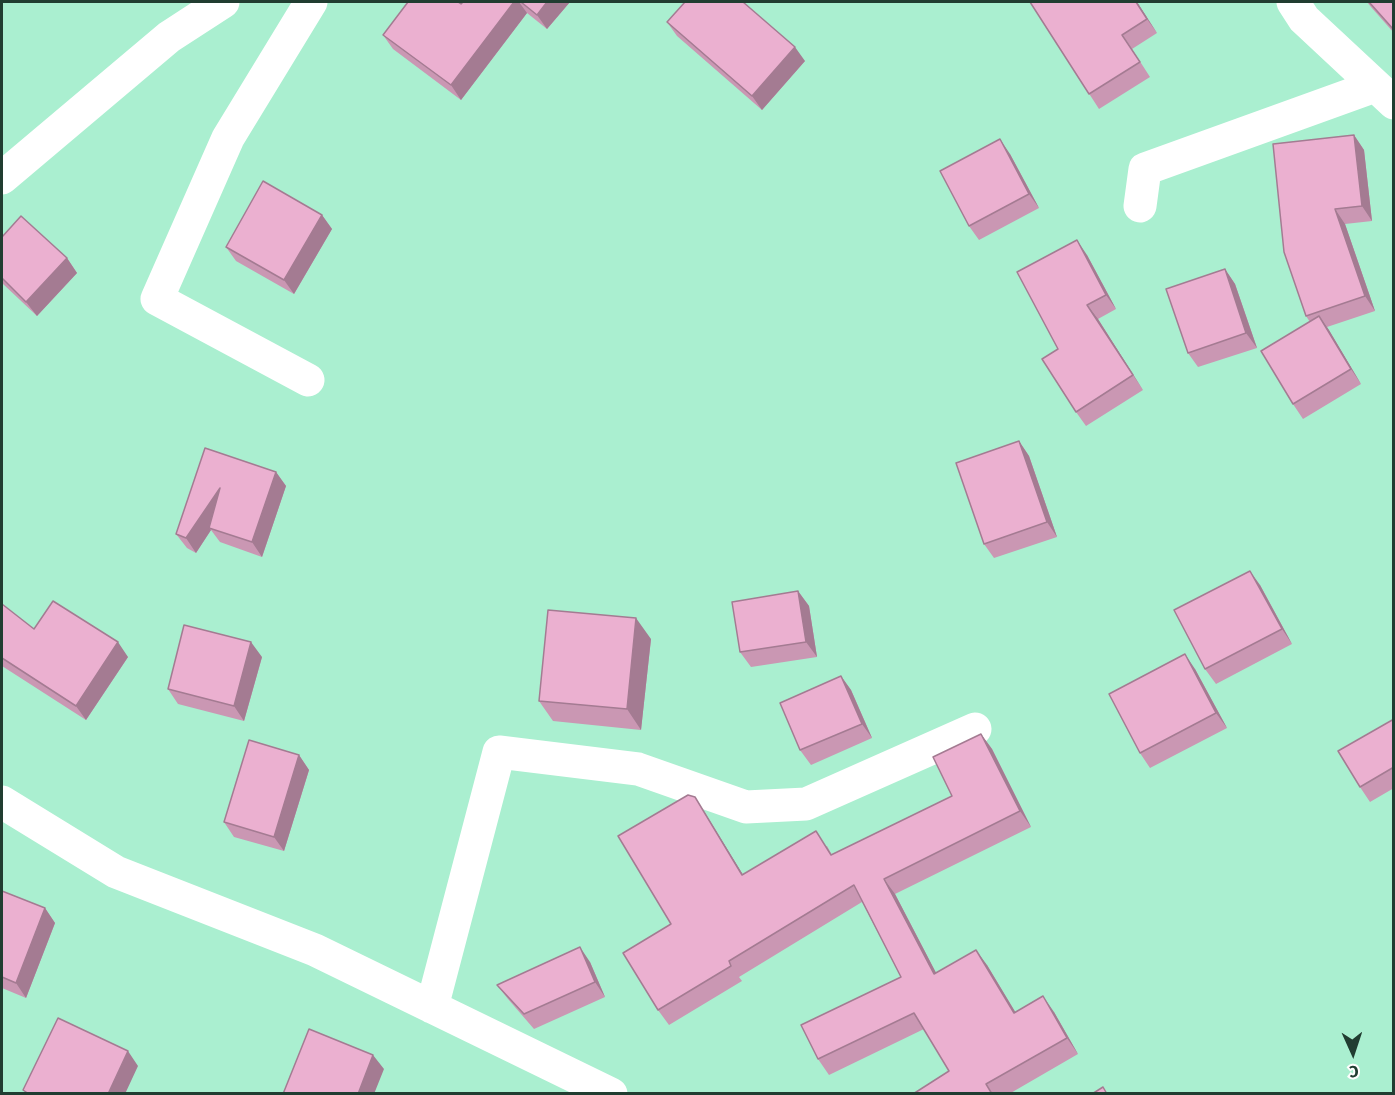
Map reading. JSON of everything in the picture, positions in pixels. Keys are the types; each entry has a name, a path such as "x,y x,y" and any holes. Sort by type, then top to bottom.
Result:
{"street":[{"path":"2,178 169,37 223,2"},
{"path":"308,380 157,299 228,138 311,2"},
{"path":"1140,206 1146,169 1384,94 1304,19 1293,2"},
{"path":"432,1007 499,752 638,769 746,807 806,804 975,729"},
{"path":"2,802 116,872 315,950 611,1094"}],"building":[{"path":"408,2 458,2 461,4 463,2 514,2 451,85 383,35"},
{"path":"521,2 547,2 537,15"},
{"path":"685,2 743,2 795,47 752,96 667,22"},
{"path":"1030,2 1136,2 1147,19 1122,35 1140,62 1089,94"},
{"path":"1369,2 1394,2 1394,30"},
{"path":"1354,135 1362,206 1335,209 1365,296 1306,316 1284,252 1273,144"},
{"path":"1000,139 1029,194 969,226 940,171"},
{"path":"263,181 322,215 284,280 226,247"},
{"path":"21,216 67,258 26,302 2,278 2,237"},
{"path":"1077,240 1106,295 1087,305 1133,375 1076,412 1042,359 1058,349 1017,272"},
{"path":"1225,269 1246,333 1188,353 1166,289"},
{"path":"1319,316 1351,369 1293,404 1261,351"},
{"path":"1019,441 1047,522 984,544 956,463"},
{"path":"205,448 276,472 252,542 209,528 220,488 186,538 176,534"},
{"path":"1250,571 1282,629 1205,669 1174,610"},
{"path":"798,591 806,642 740,652 732,602"},
{"path":"53,601 118,642 76,706 2,658 2,604 34,629"},
{"path":"548,610 636,618 627,709 539,701"},
{"path":"184,625 251,642 234,706 168,689"},
{"path":"1185,654 1216,713 1140,753 1109,694"},
{"path":"841,676 862,724 800,750 780,703"},
{"path":"1394,719 1394,767 1360,787 1338,751"},
{"path":"981,734 1020,811 884,879 934,974 976,950 1014,1013 1043,996 1067,1038 986,1084 992,1094 913,1094 949,1071 914,1013 818,1059 801,1025 901,977 854,885 729,961 731,966 658,1010 623,953 671,924 618,836 688,795 695,797 742,875 816,831 831,855 952,796 933,757"},
{"path":"249,740 299,755 274,837 224,822"},
{"path":"2,891 45,908 16,983 2,977"},
{"path":"580,947 595,982 524,1014 497,985"},
{"path":"58,1018 128,1051 108,1094 29,1094 23,1090"},
{"path":"309,1029 373,1055 358,1094 283,1094"},
{"path":"1103,1087 1107,1094 1092,1094"}]}
